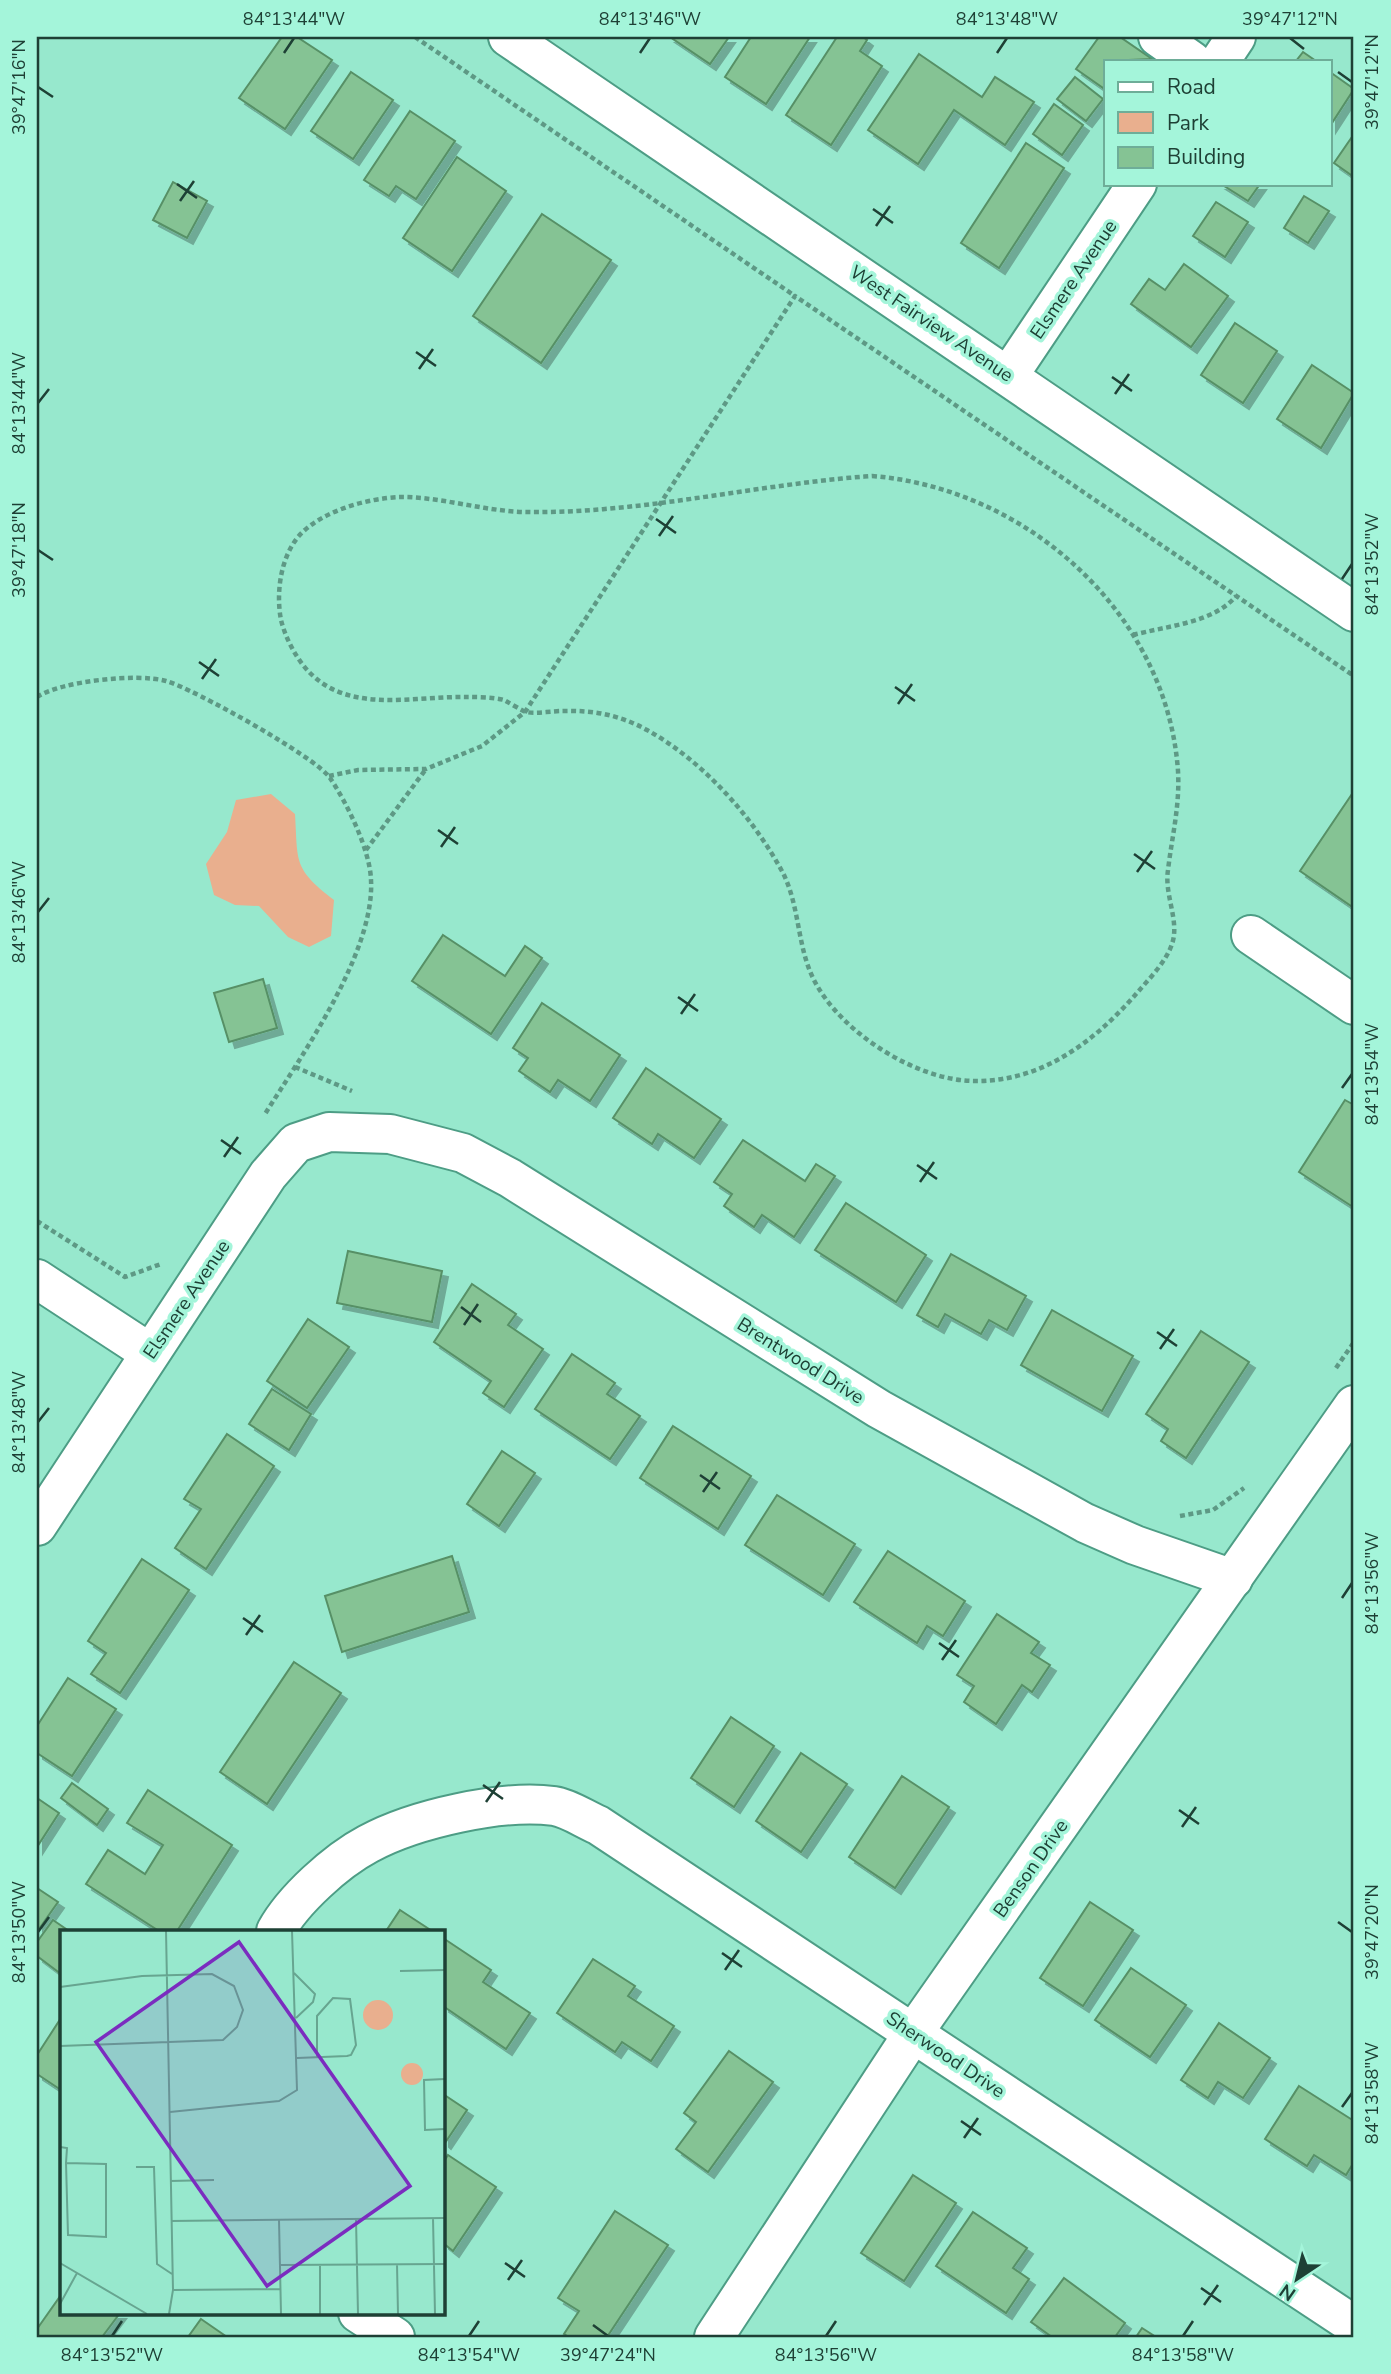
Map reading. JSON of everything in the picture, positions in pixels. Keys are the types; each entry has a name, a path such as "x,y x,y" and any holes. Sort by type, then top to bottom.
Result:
{"street":[{"name":"West Fairview Avenue","path":"508,37 1354,612"},
{"path":"1158,37 1191,60"},
{"path":"1221,60 1236,37"},
{"name":"Elsmere Avenue","path":"1009,375 1136,186"},
{"path":"1251,935 1354,1005"},
{"name":"Elsmere Avenue","path":"37,1526 268,1175 296,1143 329,1132 375,1133"},
{"name":"Brentwood Drive","path":"375,1133 390,1134 463,1153 510,1178 879,1409 1085,1523 1135,1545 1233,1579"},
{"path":"37,1279 150,1353"},
{"name":"Benson Drive","path":"714,2337 914,2032 1354,1405"},
{"name":"Sherwood Drive","path":"277,1930 285,1914 314,1886 366,1845 404,1828 472,1812 530,1804 558,1807 598,1825 1354,2325"},
{"path":"360,2314 395,2337"}],"path":[{"path":"415,37 1354,676"},
{"path":"330,776 358,770 426,769 482,746 525,712 795,296"},
{"path":"872,476 908,479 941,487 1003,512 1045,540 1085,574 1121,614 1133,635 1157,686 1172,728 1178,770 1175,841 1167,874 1168,904 1175,929 1171,949 1123,1009 1090,1039 1042,1068 1021,1076 977,1082 941,1077 910,1067 870,1042 840,1013 815,982 804,951 797,907 784,876 762,839 726,795 684,753 617,715 581,710 525,712 503,700 473,697 370,700 342,695 316,679 299,660 283,631 278,599 283,569 297,539 318,520 352,506 400,497 520,512 661,503 813,480 872,476"},
{"path":"1133,635 1196,620 1227,607 1236,596"},
{"path":"37,697 50,689 104,680 166,681 303,754 330,776 366,850 372,882 361,941 338,994 262,1119"},
{"path":"366,850 426,769"},
{"path":"295,1067 356,1092"},
{"path":"37,1221 125,1277 169,1261"},
{"path":"1335,1370 1354,1342"},
{"path":"1176,1517 1213,1510 1252,1483"}],"green space":[{"path":"271,794 295,814 298,854 304,872 334,900 331,936 309,947 288,937 259,906 235,905 214,895 206,864 227,832 236,800"}],"building":[{"path":"282,37 297,37 332,60 285,129 239,98"},
{"path":"670,37 729,37 710,64"},
{"path":"751,37 810,37 766,104 725,77"},
{"path":"837,37 863,37 867,40 860,51 882,66 831,145 786,115"},
{"path":"1099,37 1120,37 1152,59 1104,60 1104,89 1076,69"},
{"path":"1303,52 1315,60 1297,60"},
{"path":"919,54 982,97 995,77 1034,102 1005,145 954,110 918,164 868,130"},
{"path":"351,72 393,100 353,159 311,131"},
{"path":"1332,73 1354,89 1332,123"},
{"path":"1075,77 1103,99 1086,121 1057,99"},
{"path":"1054,104 1083,125 1062,155 1033,134"},
{"path":"410,111 455,141 416,199 396,186 389,196 364,180"},
{"path":"1354,134 1354,177 1334,163"},
{"path":"1026,143 1064,168 999,268 961,243"},
{"path":"457,157 506,191 452,271 403,238"},
{"path":"173,182 207,201 187,238 153,220"},
{"path":"1224,186 1259,186 1248,201"},
{"path":"1304,196 1329,211 1308,243 1284,228"},
{"path":"1216,202 1248,222 1225,257 1193,236"},
{"path":"542,214 611,260 541,363 473,316"},
{"path":"1184,264 1228,296 1191,347 1131,304 1149,279 1165,290"},
{"path":"1235,323 1277,351 1243,403 1201,375"},
{"path":"1312,365 1354,393 1321,448 1277,419"},
{"path":"1354,791 1354,908 1300,871"},
{"path":"443,935 505,976 525,946 542,958 491,1034 412,981"},
{"path":"263,979 277,1028 229,1042 214,993"},
{"path":"542,1003 620,1055 590,1101 558,1080 550,1092 519,1071 528,1058 513,1048"},
{"path":"646,1068 721,1119 694,1158 658,1134 652,1144 613,1118"},
{"path":"1345,1100 1354,1105 1353,1207 1299,1172"},
{"path":"743,1140 805,1181 816,1164 835,1176 794,1237 762,1215 754,1227 724,1206 732,1194 714,1182"},
{"path":"846,1203 926,1255 896,1302 815,1250"},
{"path":"348,1251 442,1271 432,1322 337,1303"},
{"path":"951,1254 1026,1296 1007,1330 989,1320 981,1334 945,1314 938,1327 917,1315"},
{"path":"472,1284 516,1314 508,1325 543,1349 504,1407 483,1393 491,1381 434,1342"},
{"path":"1052,1310 1133,1356 1102,1411 1021,1365"},
{"path":"308,1319 349,1347 307,1408 267,1381"},
{"path":"1201,1331 1249,1362 1186,1458 1161,1441 1168,1429 1146,1414"},
{"path":"572,1354 615,1383 607,1394 640,1416 610,1459 535,1409"},
{"path":"272,1389 311,1414 289,1450 249,1424"},
{"path":"673,1426 751,1476 718,1529 640,1478"},
{"path":"227,1434 274,1466 206,1569 175,1548 201,1509 184,1499"},
{"path":"502,1451 535,1473 499,1526 467,1504"},
{"path":"777,1495 855,1544 823,1595 745,1545"},
{"path":"888,1551 965,1601 943,1636 927,1626 917,1643 854,1602"},
{"path":"452,1556 469,1612 342,1652 325,1596"},
{"path":"142,1559 189,1590 120,1693 91,1674 106,1653 88,1641"},
{"path":"997,1614 1039,1642 1031,1653 1050,1665 1032,1692 1022,1685 996,1724 964,1702 974,1686 957,1675"},
{"path":"294,1662 341,1693 267,1804 220,1772"},
{"path":"68,1678 116,1709 72,1776 37,1753 37,1726"},
{"path":"731,1717 774,1746 734,1807 691,1778"},
{"path":"801,1753 847,1784 801,1852 756,1821"},
{"path":"902,1776 949,1807 895,1888 849,1857"},
{"path":"72,1783 108,1809 97,1825 61,1798"},
{"path":"148,1790 232,1845 178,1930 157,1930 86,1884 108,1850 145,1874 163,1845 127,1823"},
{"path":"37,1798 59,1813 37,1847"},
{"path":"37,1888 58,1902 39,1929 37,1927"},
{"path":"1090,1902 1133,1930 1083,2006 1040,1978"},
{"path":"400,1910 430,1930 387,1930"},
{"path":"53,1920 68,1930 60,1930 60,1973 37,1956 37,1942"},
{"path":"444,1939 491,1970 483,1982 530,2013 506,2049 444,2007"},
{"path":"593,1959 635,1986 628,1996 674,2026 651,2061 622,2042 615,2052 557,2013"},
{"path":"1131,1968 1186,2005 1150,2057 1095,2020"},
{"path":"60,2020 60,2089 37,2074 37,2055"},
{"path":"1219,2023 1270,2058 1243,2098 1218,2082 1208,2098 1181,2080"},
{"path":"729,2051 773,2082 708,2172 676,2149 696,2122 684,2113"},
{"path":"1299,2086 1354,2121 1354,2162 1346,2175 1314,2155 1307,2166 1265,2139"},
{"path":"444,2095 467,2110 444,2142"},
{"path":"448,2155 496,2187 453,2251 444,2244 444,2161"},
{"path":"913,2175 956,2203 904,2281 861,2253"},
{"path":"615,2211 668,2245 607,2337 569,2337 564,2334 579,2311 558,2298"},
{"path":"973,2212 1027,2248 1013,2268 1029,2279 1006,2313 936,2266"},
{"path":"1064,2278 1125,2323 1115,2337 1052,2337 1031,2322"},
{"path":"60,2296 60,2314 119,2314 102,2337 37,2337 37,2329"},
{"path":"201,2319 227,2337 188,2337"},
{"path":"1142,2328 1156,2337 1136,2337"}]}
